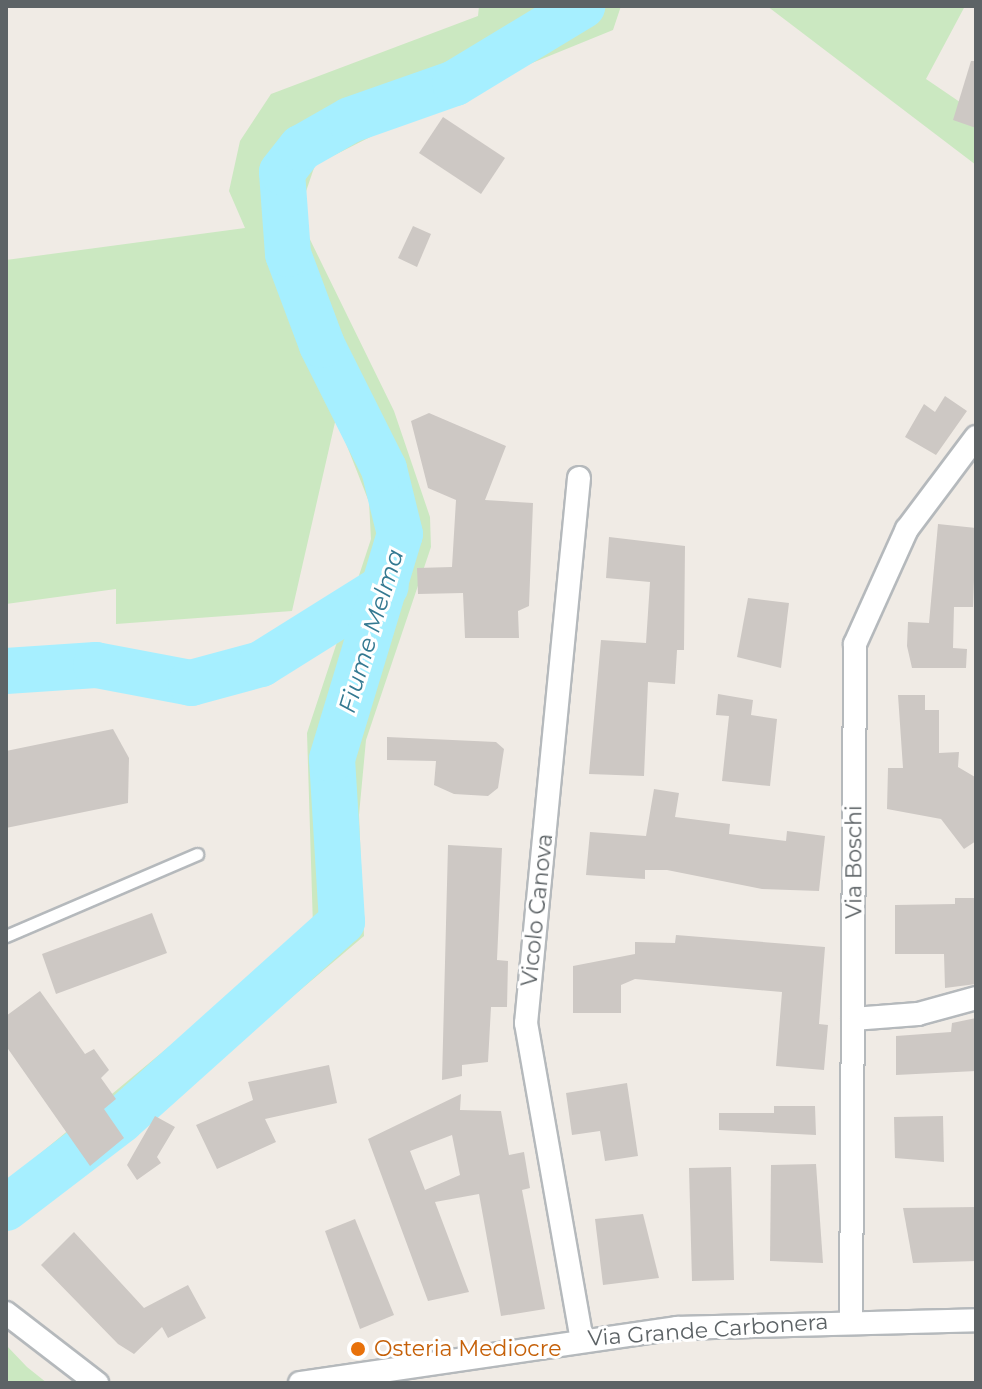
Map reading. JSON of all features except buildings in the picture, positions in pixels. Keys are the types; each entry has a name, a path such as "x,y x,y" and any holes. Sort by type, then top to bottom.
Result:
{"street":[{"name":"Via Boschi","path":"851,1321 855,644 907,529 976,437"},
{"name":"Vicolo Canova","path":"579,478 526,1023 582,1339"},
{"path":"853,1019 918,1014 976,998"},
{"path":"6,1313 97,1383"},
{"name":"Via Grande Carbonera","path":"300,1383 582,1339 851,1321 976,1320"}],"lane":[{"path":"6,936 197,854"}],"green space":[{"path":"479,6 621,6 613,30 453,95 315,165 298,215 394,411 430,517 431,547 366,740 359,815 364,936 123,1140 6,1227 6,1182 313,927 307,733 371,539 369,502 336,418 292,611 116,624 116,589 6,604 6,260 245,228 229,191 240,141 271,94 478,16"},
{"path":"767,6 965,6 926,79 976,113 976,165"},
{"path":"6,1345 27,1367 47,1383 6,1383"}],"waterway":[{"name":"Fiume Melma","path":"6,1208 121,1120 342,922 332,759 400,534 384,469 322,345 288,254 282,172 301,148 350,120 455,83 582,6"},
{"path":"6,671 96,665 191,683 261,664 386,586"}],"place":[{"name":"Osteria Mediocre","path":"358,1349"}]}
